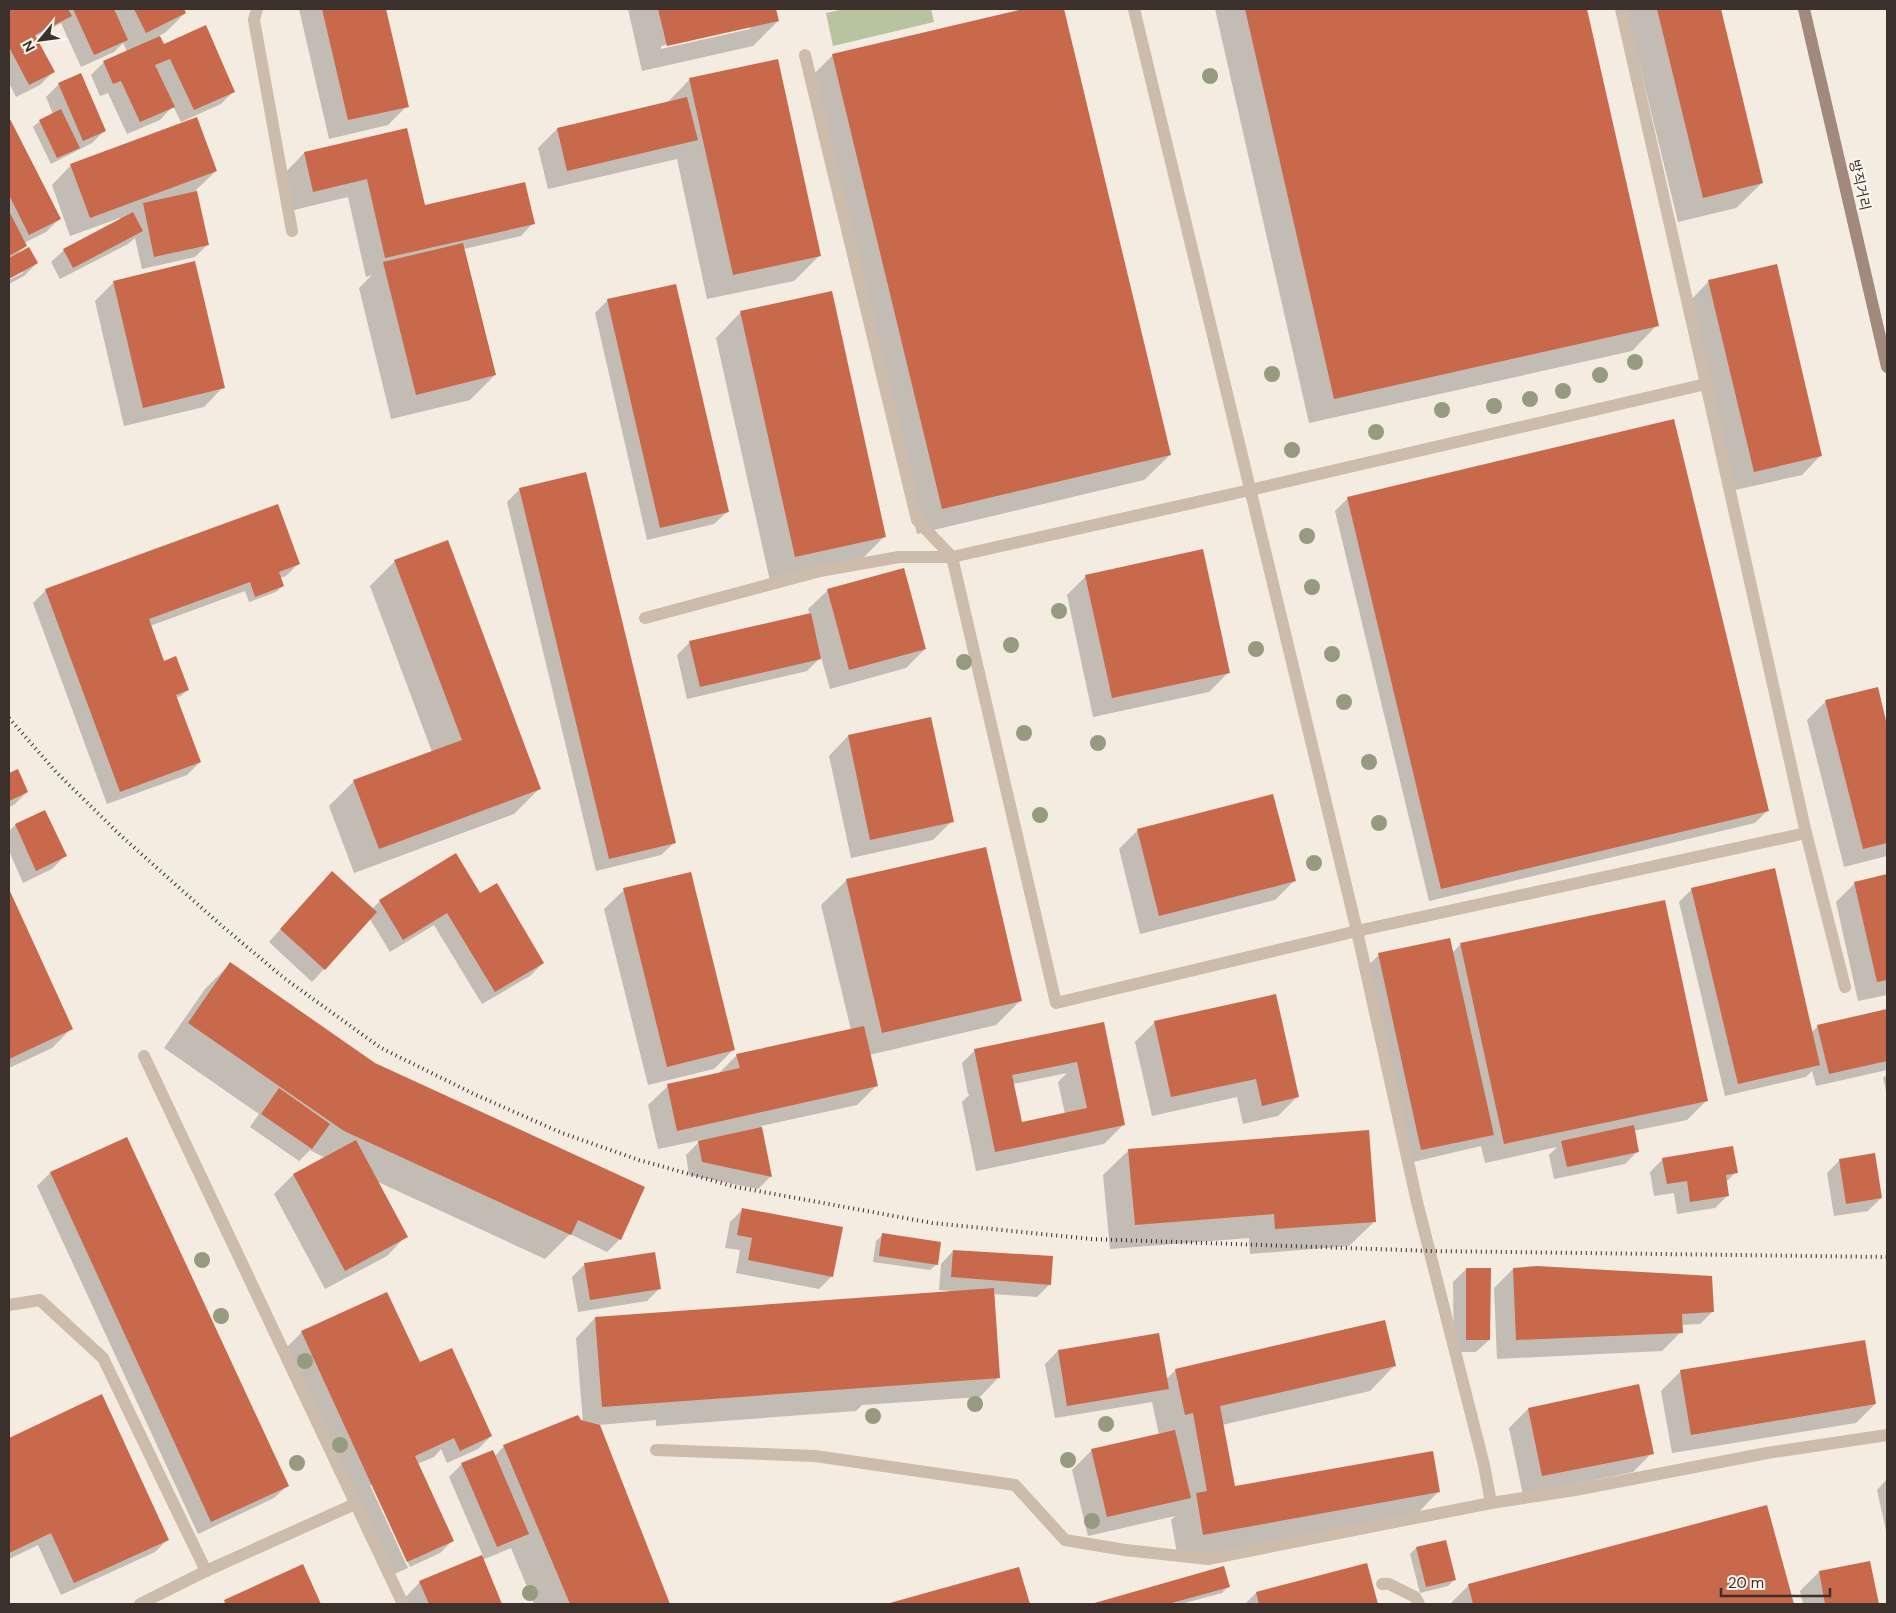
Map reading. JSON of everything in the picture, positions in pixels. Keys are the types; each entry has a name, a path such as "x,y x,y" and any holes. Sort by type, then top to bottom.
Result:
{"street":[{"path":"257,9 254,20 292,231"},
{"path":"1134,9 1357,931 1417,1202 1481,1455 1491,1503"},
{"path":"1621,9 1806,834 1845,987"},
{"name":"방직거리","path":"1804,9 1887,367"},
{"path":"806,55 917,520 952,557 1056,1003 1357,931 1806,834"},
{"path":"644,618 820,571 899,557 952,557 1706,384"},
{"path":"144,1056 403,1604"},
{"path":"9,1305 40,1300 103,1358 206,1571"},
{"path":"656,1450 815,1456 1014,1485 1065,1540 1125,1550 1208,1559 1491,1503 1575,1490 1766,1453 1887,1436"},
{"path":"140,1604 206,1571 355,1504"},
{"path":"1382,1584 1389,1584 1414,1597 1419,1604"}],"green space":[{"path":"844,9 931,9 934,22 833,46 826,13"}],"building":[{"path":"9,9 68,9 72,16 35,35 55,72 29,85 9,47"},
{"path":"73,9 114,9 128,40 94,55"},
{"path":"134,9 184,9 186,13 146,33"},
{"path":"322,9 386,9 409,107 348,120"},
{"path":"658,9 776,9 779,21 667,46"},
{"path":"1023,9 1064,9 1171,455 942,509 832,54"},
{"path":"1245,9 1587,9 1659,326 1334,399"},
{"path":"1657,9 1721,9 1763,183 1703,198"},
{"path":"206,25 235,92 194,110 170,59 155,65 175,107 140,122 121,81 113,84 103,61 160,36 164,44"},
{"path":"778,59 821,256 733,275 689,78"},
{"path":"81,73 106,131 83,141 58,83"},
{"path":"687,97 698,140 567,171 557,128"},
{"path":"61,109 80,148 57,158 39,120"},
{"path":"9,117 61,219 29,235 9,195"},
{"path":"197,117 217,171 90,218 70,164"},
{"path":"407,128 425,205 525,182 535,224 385,258 367,179 313,192 304,152"},
{"path":"197,191 209,245 154,257 143,203"},
{"path":"9,211 27,246 9,256"},
{"path":"133,212 143,231 73,268 63,249"},
{"path":"463,243 496,375 416,395 383,262"},
{"path":"29,247 38,263 9,279 9,258"},
{"path":"195,261 225,388 143,408 113,281"},
{"path":"1777,264 1822,456 1754,472 1708,280"},
{"path":"676,284 729,512 660,528 607,299"},
{"path":"832,291 886,537 795,557 740,311"},
{"path":"1674,419 1769,811 1441,889 1347,497"},
{"path":"586,472 676,843 609,859 519,488"},
{"path":"278,504 300,564 279,572 284,586 255,597 250,582 149,619 164,661 176,656 189,690 176,695 201,762 120,792 45,589"},
{"path":"448,540 541,789 379,849 353,780 462,740 394,560"},
{"path":"1203,549 1230,673 1112,698 1085,575"},
{"path":"904,568 926,649 849,670 827,589"},
{"path":"811,613 821,659 700,687 689,641"},
{"path":"1878,687 1887,725 1887,843 1863,849 1825,700"},
{"path":"931,717 954,822 870,840 848,735"},
{"path":"18,769 28,792 9,801 9,773"},
{"path":"1273,794 1296,881 1159,916 1137,829"},
{"path":"45,810 67,856 36,871 15,824"},
{"path":"986,847 1022,1001 882,1033 846,879"},
{"path":"456,853 480,893 497,883 544,963 495,992 447,913 403,940 379,900"},
{"path":"1775,868 1820,1065 1738,1084 1691,888"},
{"path":"332,871 377,912 325,970 280,929"},
{"path":"691,872 735,1050 667,1067 623,888"},
{"path":"1887,874 1887,980 1877,982 1854,882"},
{"path":"9,889 73,1029 9,1059"},
{"path":"1665,900 1708,1101 1504,1144 1460,943"},
{"path":"1450,938 1494,1135 1421,1150 1378,953"},
{"path":"230,962 375,1063 645,1187 621,1240 578,1220 571,1235 344,1131 188,1023"},
{"path":"1276,994 1299,1097 1262,1106 1256,1079 1171,1097 1154,1021"},
{"path":"1887,1009 1887,1061 1829,1074 1817,1025"},
{"path":"1104,1022 1125,1125 995,1152 974,1049","holes":["1077,1062 1087,1108 1022,1122 1012,1075"]},
{"path":"864,1026 878,1086 677,1131 667,1084 740,1068 736,1054"},
{"path":"279,1088 330,1124 312,1149 261,1114"},
{"path":"1634,1125 1639,1152 1567,1167 1561,1141"},
{"path":"762,1127 772,1177 702,1162 698,1141"},
{"path":"1369,1130 1376,1222 1275,1229 1274,1214 1135,1225 1128,1149"},
{"path":"127,1137 289,1486 211,1522 50,1172"},
{"path":"356,1140 408,1237 345,1271 293,1174"},
{"path":"1733,1146 1738,1173 1726,1175 1729,1196 1690,1202 1687,1181 1667,1184 1662,1158"},
{"path":"1875,1153 1882,1198 1846,1204 1839,1159"},
{"path":"742,1208 843,1227 833,1277 748,1260 752,1238 737,1235"},
{"path":"882,1233 941,1242 938,1265 879,1256"},
{"path":"953,1250 1053,1256 1051,1285 951,1277"},
{"path":"655,1252 661,1289 590,1300 584,1263"},
{"path":"1537,1266 1712,1276 1714,1312 1682,1314 1683,1333 1516,1340 1513,1268"},
{"path":"1466,1268 1491,1268 1490,1340 1466,1340"},
{"path":"994,1288 1000,1378 602,1407 595,1317"},
{"path":"387,1292 420,1362 452,1348 492,1436 460,1451 454,1438 415,1456 454,1541 407,1562 301,1331"},
{"path":"1385,1320 1396,1366 1220,1406 1235,1486 1433,1451 1440,1492 1203,1535 1196,1493 1207,1491 1193,1413 1185,1415 1175,1369"},
{"path":"1159,1333 1169,1389 1067,1406 1058,1350"},
{"path":"1865,1340 1876,1404 1691,1435 1680,1370"},
{"path":"1639,1384 1654,1454 1542,1476 1528,1408"},
{"path":"102,1394 169,1540 74,1583 51,1533 9,1553 9,1438"},
{"path":"578,1415 581,1420 600,1425 670,1604 570,1604 503,1445"},
{"path":"1175,1430 1191,1498 1107,1517 1091,1449"},
{"path":"493,1450 529,1534 497,1547 461,1463"},
{"path":"1767,1505 1794,1604 1473,1604 1468,1584"},
{"path":"1446,1540 1456,1580 1426,1587 1416,1547"},
{"path":"482,1555 502,1604 429,1604 419,1581"},
{"path":"1870,1561 1879,1604 1825,1604 1819,1571"},
{"path":"1367,1563 1378,1604 1259,1604 1256,1592"},
{"path":"303,1564 321,1604 226,1604 224,1600"},
{"path":"1224,1566 1230,1587 1168,1604 1091,1604"},
{"path":"1019,1567 1030,1604 886,1604"}],"railway":[{"path":"9,718 56,772 119,834 222,926 284,978 381,1048 476,1095 562,1133 639,1160 736,1187 932,1223 1091,1239 1431,1251 1887,1257"}]}
